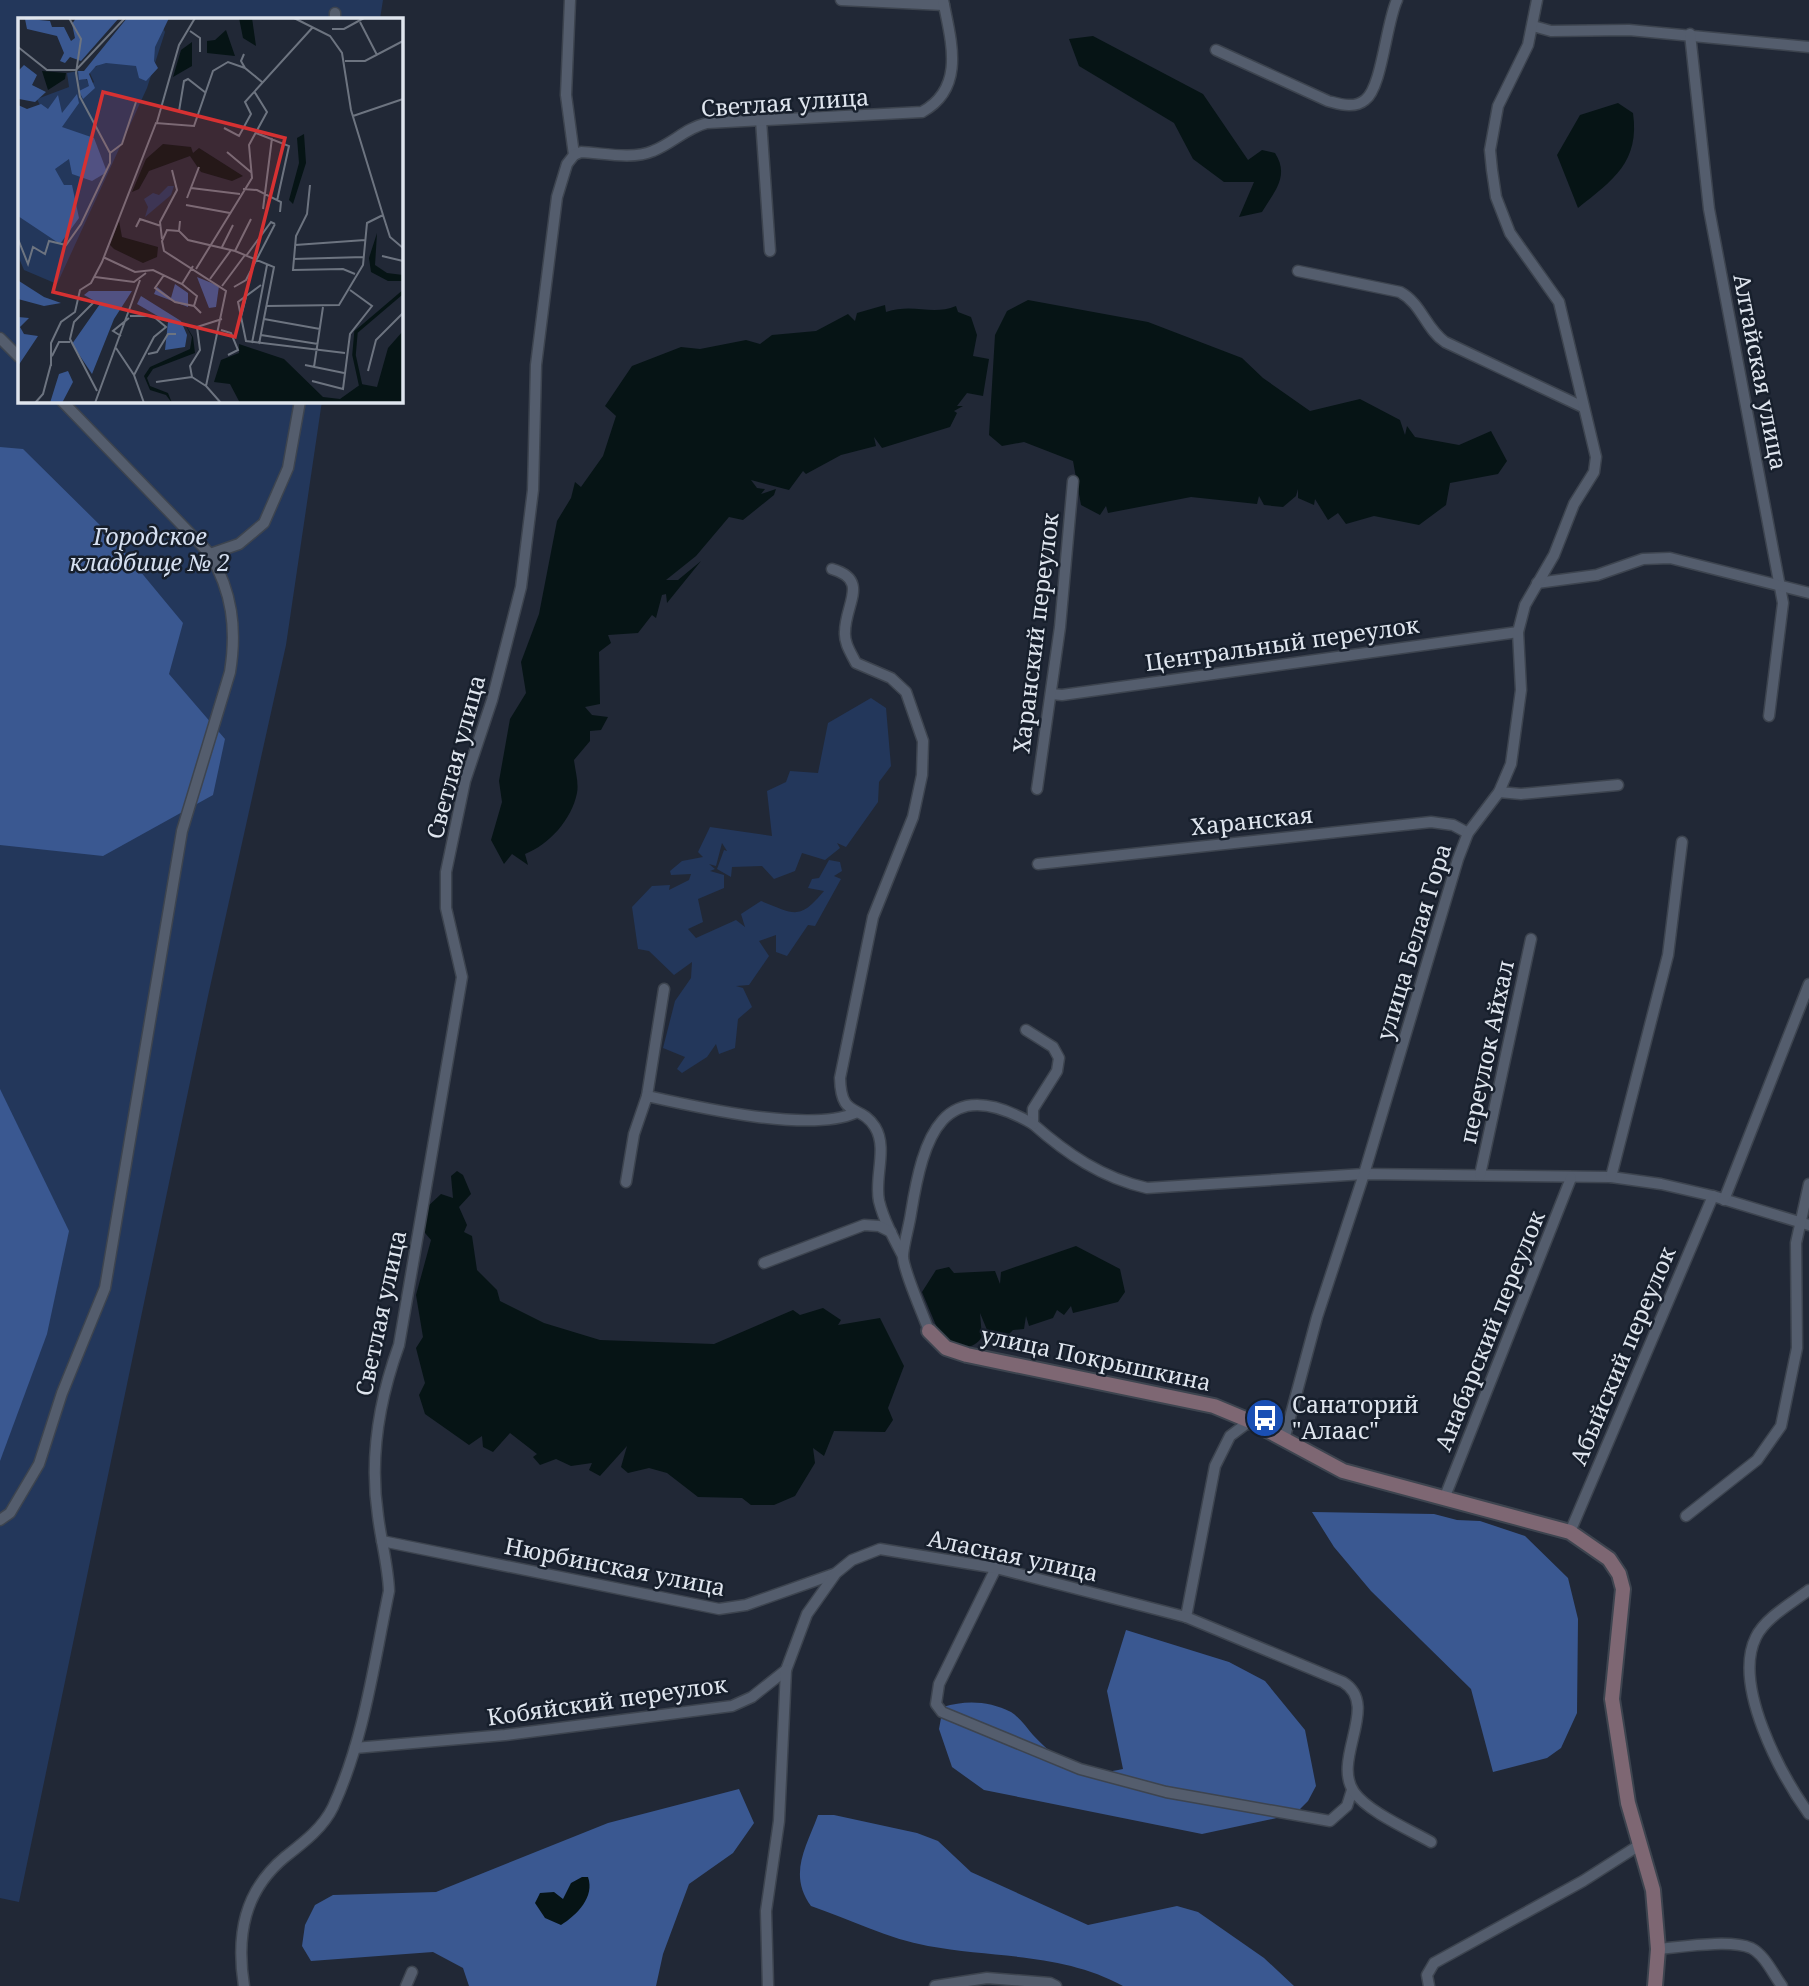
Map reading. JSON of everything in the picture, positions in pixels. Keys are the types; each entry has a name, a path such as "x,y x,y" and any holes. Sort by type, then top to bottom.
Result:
{"street":[{"path":"570,0 566,95 574,155"},
{"path":"841,0 943,3"},
{"path":"1216,50 1328,101 1345,106 1357,104 1366,100 1372,91 1379,72 1386,30 1397,0"},
{"name":"улица Белая Гора","path":"1284,1440 1317,1317 1364,1174 1468,833 1499,792 1511,764 1519,723 1521,690 1518,632 1525,605 1554,555 1574,504 1594,472 1596,457 1559,302 1510,233 1496,197 1492,170 1490,150 1498,106 1518,69 1533,26 1537,0"},
{"name":"Светлая улица","path":"244,1986 241,1938 248,1903 265,1877 312,1835 331,1811 355,1748 389,1591 375,1472 382,1393 398,1345 462,977 446,908 446,872 465,781 492,700 527,557 534,462 536,365 556,197 567,164 574,155 581,152 638,155 652,152 692,127 761,120 922,113 932,107 950,83 954,67 943,3"},
{"path":"1533,26 1551,31 1629,30 1690,34 1809,47"},
{"name":"Алтайская улица","path":"1690,34 1709,209 1783,603 1769,716"},
{"path":"761,120 770,251"},
{"path":"1298,271 1400,292 1410,298 1435,335 1445,342 1583,407"},
{"path":"0,338 18,356"},
{"path":"0,1520 10,1513 39,1464 62,1393 105,1288 182,831 230,672 234,645 233,611 224,579 210,554 63,402"},
{"path":"210,554 253,536 264,523 288,467 300,402"},
{"name":"Харанский переулок","path":"1037,789 1051,694 1073,481"},
{"path":"1538,583 1597,575 1643,559 1671,558 1809,593"},
{"path":"832,569 845,573 853,582 854,594 846,615 844,636 856,663 891,678 906,692 923,741 922,775 913,817 873,917 840,1078 841,1095 855,1113 875,1127 881,1142 879,1200 903,1256 929,1331"},
{"name":"Центральный переулок","path":"1051,694 1518,632"},
{"path":"1499,792 1521,794 1618,785"},
{"name":"Харанская","path":"1038,864 1431,822 1453,825 1468,833"},
{"path":"1611,1177 1666,967 1682,842"},
{"name":"переулок Айхал","path":"1480,1175 1531,939"},
{"path":"1724,1200 1809,984"},
{"path":"626,1182 635,1134 647,1096 664,989"},
{"path":"1026,1030 1053,1047 1059,1058 1057,1071 1033,1110 1033,1124"},
{"path":"647,1096 756,1117 828,1119 855,1113"},
{"path":"903,1256 916,1184 935,1126 948,1114 969,1106 1012,1112 1033,1124 1060,1149 1088,1166 1126,1183 1147,1188 1364,1174 1611,1177 1661,1184 1713,1196 1804,1224"},
{"name":"Анабарский переулок","path":"1444,1499 1571,1178"},
{"path":"1686,1516 1758,1460 1781,1426 1788,1404 1797,1348 1809,1184"},
{"name":"Абыйский переулок","path":"1570,1532 1713,1196"},
{"path":"764,1262 863,1225 879,1226 891,1232"},
{"name":"улица Покрышкина","path":"929,1331 946,1348 967,1355 1182,1398 1250,1421 1343,1471 1570,1532 1609,1559 1619,1574 1623,1590 1612,1699 1628,1803 1653,1890 1658,1948 1655,1986"},
{"path":"1186,1617 1215,1466 1230,1436 1250,1421"},
{"name":"Нюрбинская улица","path":"382,1541 719,1609 746,1605 836,1573"},
{"name":"Аласная улица","path":"836,1573 852,1560 880,1549 996,1568 1186,1617 1353,1688 1359,1705 1347,1766 1352,1790"},
{"path":"996,1568 939,1684 936,1704 942,1712 1080,1769 1178,1794 1331,1821 1346,1807 1352,1790"},
{"path":"768,1986 766,1911 779,1821 786,1670 807,1614 836,1573"},
{"path":"1809,1590 1763,1626 1752,1649 1752,1679 1765,1735 1785,1781 1809,1814"},
{"name":"Кобяйский переулок","path":"355,1748 505,1735 658,1714 706,1711 732,1706 752,1697 786,1670"},
{"path":"1352,1790 1361,1801 1431,1842"},
{"path":"1429,1986 1427,1975 1434,1963 1583,1881 1641,1844"},
{"path":"1658,1948 1750,1948 1762,1957 1782,1986"},
{"path":"406,1986 412,1972"},
{"path":"935,1986 987,1978 1050,1983 1056,1986"}],"green space":[{"name":"Городское кладбище № 2","path":"0,0 383,0 380,18 18,18 18,402 322,402 286,645 208,996 19,1902 0,1898"},
{"path":"871,698 886,708 891,766 879,782 878,802 846,847 837,843 840,848 825,860 802,853 795,871 774,879 762,866 732,867 731,877 717,869 724,850 727,851 722,843 716,866 709,864 715,869 710,871 724,875 724,888 698,899 703,922 688,929 696,938 736,920 745,927 741,914 761,901 789,911 802,911 824,891 808,888 812,879 819,878 829,860 840,862 842,871 834,876 841,879 815,926 808,925 787,956 776,952 776,935 759,941 769,956 749,985 736,986 743,988 752,1007 738,1019 735,1048 719,1054 716,1044 707,1057 682,1073 677,1069 685,1057 663,1048 675,1001 691,978 692,962 674,975 649,951 638,949 632,907 652,886 670,885 669,890 689,880 691,874 671,875 670,871 682,861 703,857 698,852 710,827 772,836 767,791 786,782 790,771 818,773 828,723"}],"shaded area":[{"path":"1093,36 1203,94 1248,160 1262,150 1275,153 1281,177 1262,212 1239,217 1254,182 1224,182 1193,159 1174,123 1079,66 1069,39"},
{"path":"1618,103 1633,113 1634,130 1628,157 1613,179 1578,208 1557,155 1580,115"},
{"path":"1028,300 1148,322 1242,358 1263,378 1310,411 1360,399 1400,420 1405,435 1407,426 1415,437 1459,445 1491,431 1507,461 1498,474 1450,483 1446,505 1419,525 1374,516 1346,524 1338,513 1328,520 1315,499 1314,505 1298,498 1298,489 1296,496 1283,507 1264,505 1259,496 1257,504 1191,497 1108,513 1106,506 1100,515 1081,505 1073,461 1024,442 1002,446 989,435 995,335 1007,311"},
{"path":"885,305 886,312 905,309 939,310 956,306 958,312 971,317 977,335 973,356 989,359 983,396 967,393 957,406 963,406 954,411 957,413 950,427 882,448 874,437 876,446 841,455 806,474 803,471 789,490 751,480 757,488 765,489 761,494 776,489 774,495 743,520 729,517 696,556 666,580 678,580 701,561 667,603 666,594 662,595 656,618 652,615 638,633 608,635 611,643 599,652 600,704 585,707 592,715 608,717 601,730 590,731 590,741 574,760 577,789 570,812 551,838 525,854 528,865 512,854 504,864 491,840 502,802 499,781 510,719 526,693 521,662 539,614 557,521 571,498 575,482 581,487 603,456 616,416 605,406 632,366 681,347 700,349 746,340 760,344 772,335 816,331 848,314 855,321 857,313"},
{"path":"0,447 23,449 111,536 183,623 169,674 225,739 213,795 103,856 0,845"},
{"path":"0,1089 69,1231 47,1334 0,1461"},
{"path":"457,1171 463,1175 471,1194 459,1207 467,1225 464,1232 472,1236 477,1270 497,1290 500,1301 544,1323 600,1340 714,1344 793,1310 800,1315 823,1308 841,1320 838,1325 880,1318 904,1366 888,1408 893,1420 885,1432 834,1431 824,1456 813,1448 815,1463 795,1496 774,1505 751,1505 742,1498 698,1497 667,1473 649,1468 628,1473 621,1467 627,1446 600,1476 589,1470 592,1463 571,1466 556,1459 540,1465 533,1457 537,1454 510,1433 493,1452 483,1447 482,1436 469,1445 425,1414 419,1395 425,1383 416,1348 423,1337 416,1295 431,1240 420,1227 425,1209 441,1194 453,1198 451,1176"},
{"path":"1076,1246 1120,1269 1125,1292 1118,1302 1073,1313 1071,1306 1064,1315 1057,1310 1053,1318 1029,1326 1026,1316 1024,1329 1013,1330 1001,1342 990,1337 980,1313 982,1337 972,1345 963,1346 940,1335 922,1292 936,1270 949,1267 954,1273 995,1271 1000,1284 1001,1272"},
{"path":"1312,1512 1434,1514 1457,1520 1480,1521 1525,1536 1568,1578 1578,1619 1577,1713 1561,1748 1547,1758 1493,1772 1471,1689 1371,1591 1334,1547"},
{"path":"1126,1630 1229,1662 1265,1681 1305,1730 1316,1786 1308,1801 1295,1814 1202,1834 984,1790 952,1767 939,1729 943,1707 969,1703 986,1704 1011,1712 1053,1754 1074,1767 1096,1772 1123,1769 1107,1691"},
{"path":"739,1789 754,1823 733,1853 689,1884 663,1954 656,1986 469,1986 463,1968 433,1952 311,1961 302,1946 305,1925 315,1905 333,1895 436,1892 608,1823"},
{"path":"818,1815 834,1815 917,1833 938,1841 971,1872 1088,1925 1177,1906 1198,1912 1264,1958 1294,1986 1123,1986 1100,1975 1053,1962 928,1946 884,1934 811,1906 804,1894 801,1861"},
{"path":"588,1877 590,1884 587,1898 578,1911 561,1925 545,1918 535,1903 540,1893 554,1892 563,1899 571,1883"}],"place":[{"name":"Санаторий \"Алаас\"","path":"1265,1418"}]}
